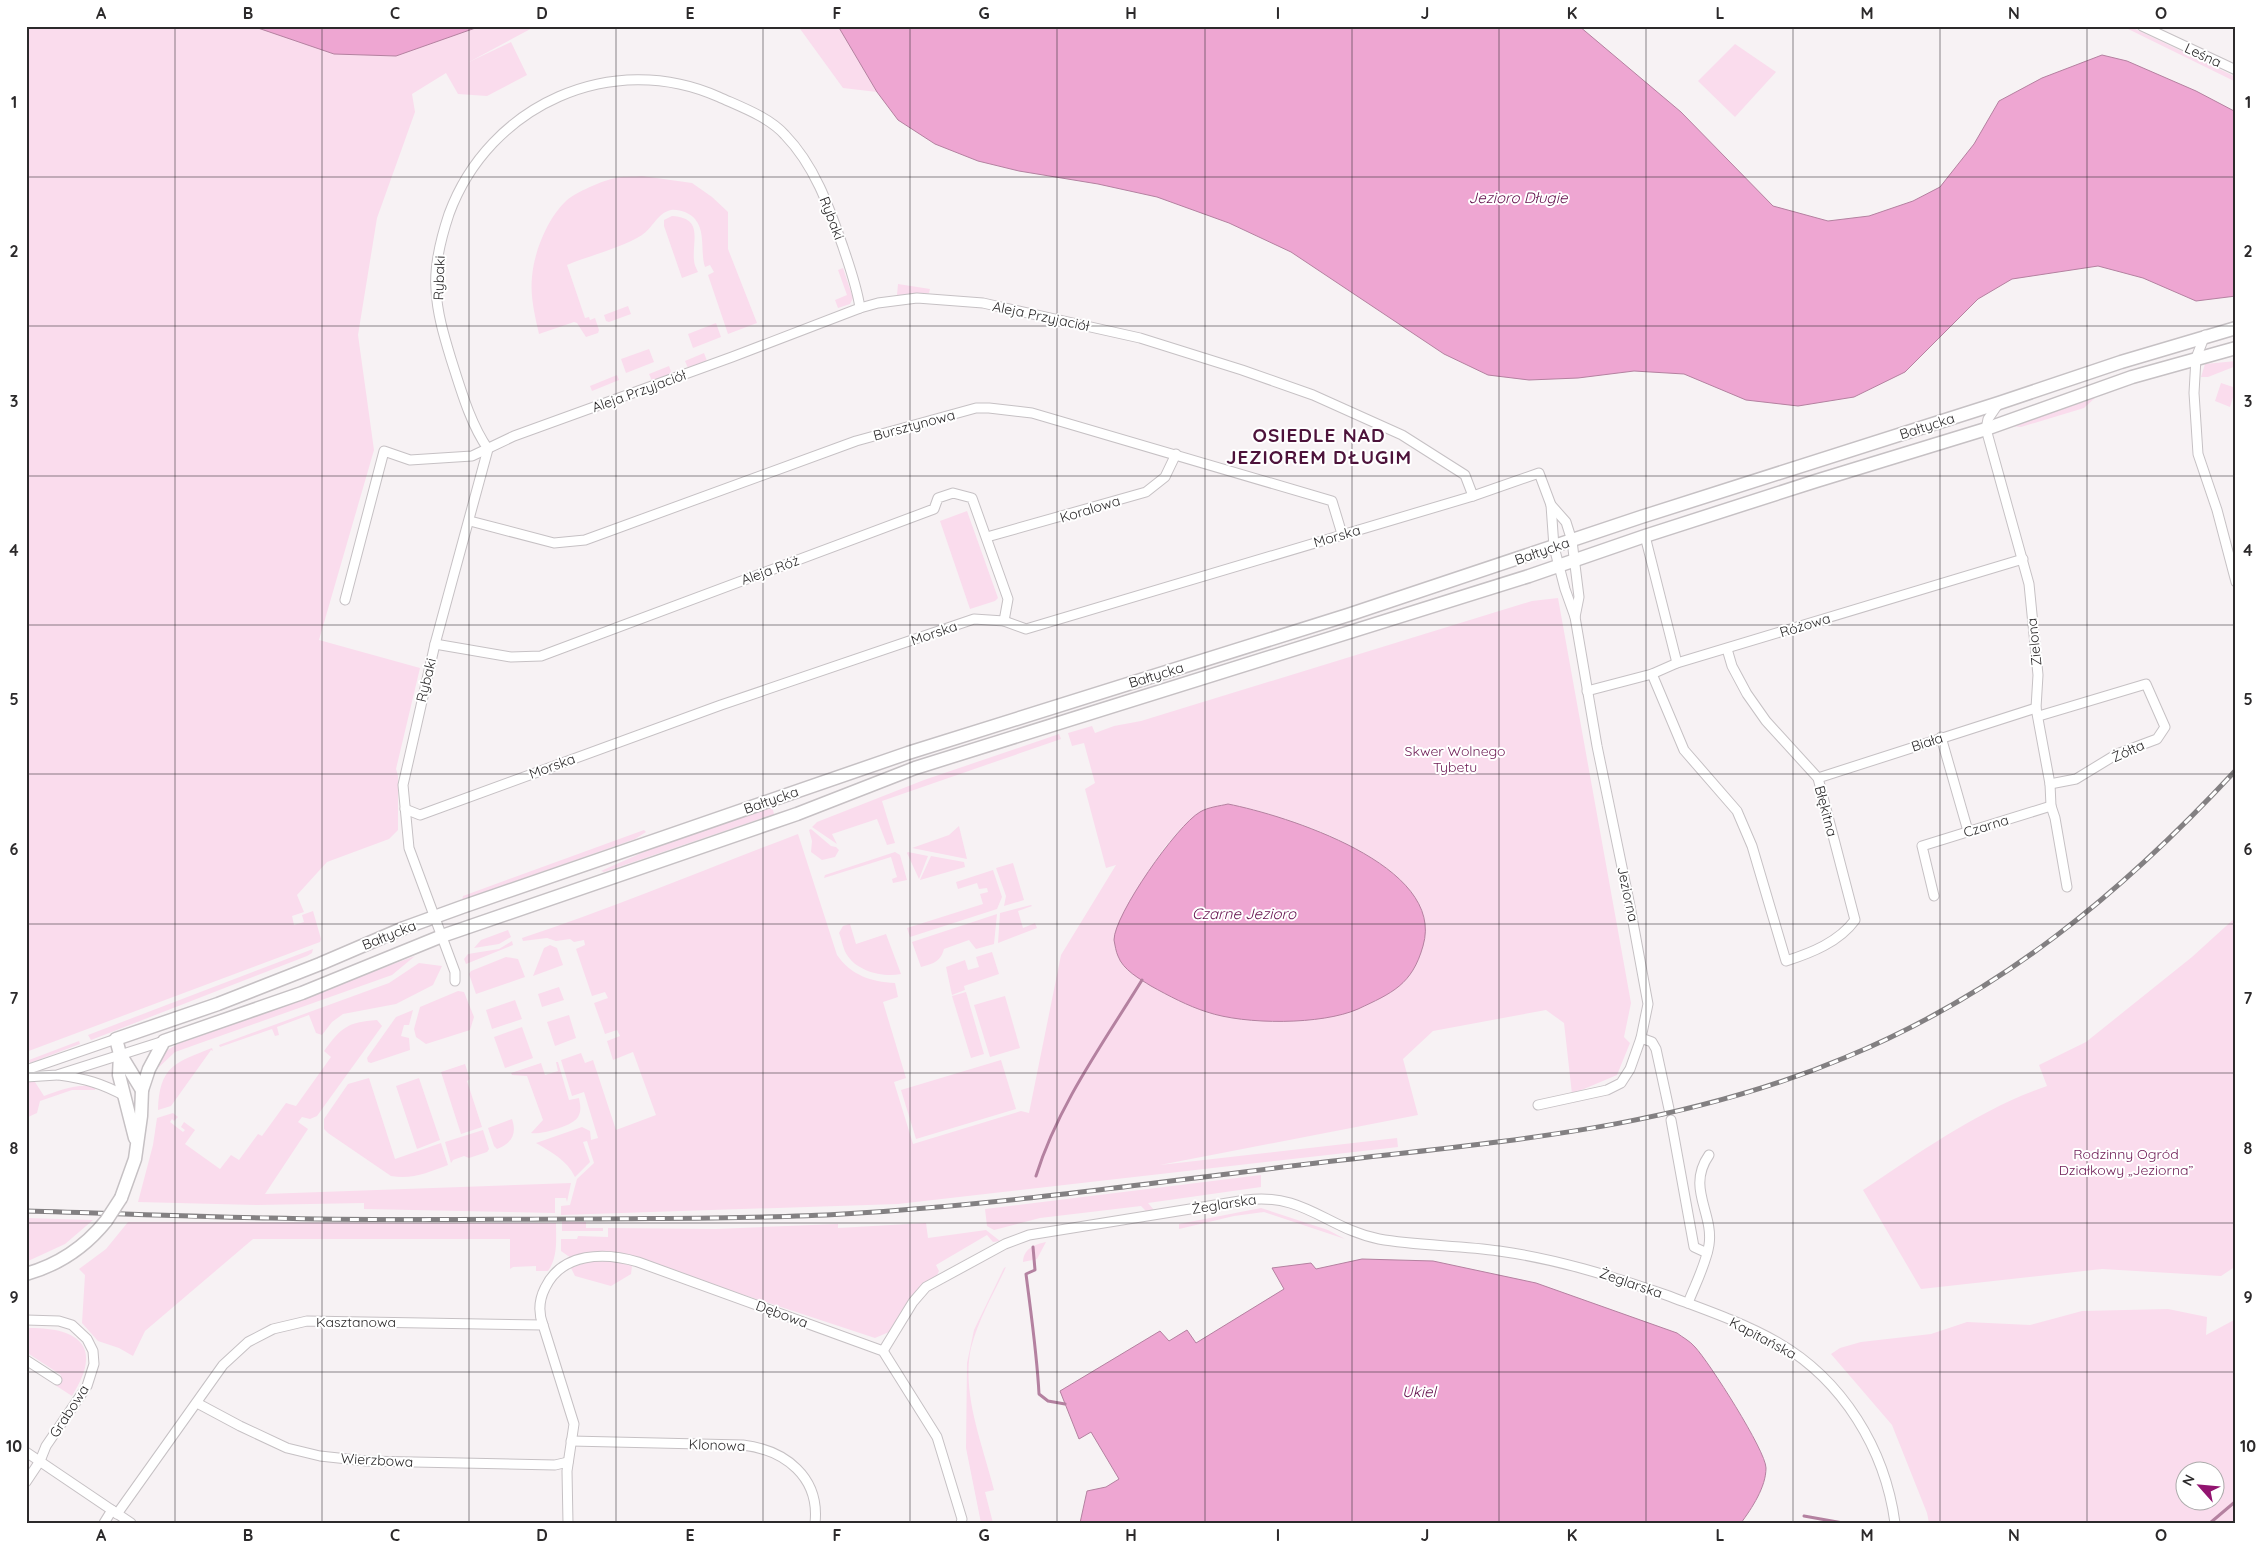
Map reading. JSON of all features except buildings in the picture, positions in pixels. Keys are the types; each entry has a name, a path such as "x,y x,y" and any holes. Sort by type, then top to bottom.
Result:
{"main road":[{"name":"Bałtycka","path":"116,1039 218,1004 435,917 908,753 1348,615 1572,540 2205,335 2236,328"},
{"name":"Bałtycka","path":"164,1041 302,993 442,936 797,814 924,765 1530,576 1645,536 1986,429 2087,391 2236,348"},
{"path":"116,1039 120,1054 142,1090"},
{"path":"26,1274 50,1266 70,1255 93,1236 106,1221 121,1198 131,1173 141,1116 142,1090 149,1068 164,1041"},
{"path":"120,1054 119,1075 136,1146"}],"street":[{"name":"Leśna","path":"2142,26 2236,70"},
{"name":"Rybaki","path":"455,981 456,972 409,848 403,785 435,644 470,521 488,449 479,435 459,384 438,307 436,280 442,238 454,200 476,162 491,144 515,123 557,96 616,80 633,78 682,83 704,90 771,124 784,133 814,175 830,210 855,284 860,308"},
{"name":"Aleja Przyjaciół","path":"345,600 384,450 410,460 472,456 514,436 732,358 860,308 878,303 917,298 975,302 1043,315 1140,338 1242,370 1313,395 1402,435 1465,475 1473,496"},
{"path":"2205,335 2196,358 2194,393 2198,454 2217,510 2236,582"},
{"path":"1986,429 1992,410 1999,403"},
{"name":"Bursztynowa","path":"470,521 554,543 585,540 856,441 976,408 1032,413 1332,501 1342,534"},
{"name":"Zielona","path":"1986,429 2029,584 2038,675 2038,712 2050,784 2051,806 2055,818 2067,887"},
{"name":"Koralowa","path":"987,537 1146,492 1165,477 1176,454"},
{"path":"1473,496 1539,473 1551,504 1554,547 1558,566"},
{"name":"Aleja Róż","path":"435,644 511,657 541,656 934,509 938,498 952,492 972,498 1008,598 1004,621"},
{"name":"Morska","path":"405,809 420,815 721,705 974,620 1004,621 1026,629 1473,496"},
{"path":"1551,504 1566,522 1572,540"},
{"path":"1645,536 1677,663"},
{"name":"Jeziorna","path":"1572,540 1576,560 1579,597 1575,617"},
{"name":"Różowa","path":"1587,691 1652,674 1677,663 2023,558"},
{"name":"Jeziorna","path":"1538,1105 1614,1087 1626,1076 1641,1038 1647,1013 1647,994 1587,691 1575,617 1558,566"},
{"name":"Błękitna","path":"1652,674 1684,750 1737,811 1752,846 1786,961 1804,956 1846,932 1854,920 1818,778 1756,708 1732,666 1727,649"},
{"name":"Żółta","path":"2038,712 2146,684 2165,727 2157,739 2117,754 2076,779 2050,784"},
{"name":"Biała","path":"1818,778 1941,737 2038,712"},
{"path":"1941,737 1968,831"},
{"name":"Czarna","path":"1934,896 1922,846 2051,806"},
{"path":"1641,1038 1652,1042 1656,1049 1669,1110"},
{"name":"Bałtycka","path":"26,1070 116,1039"},
{"name":"Bałtycka","path":"57,1075 164,1041"},
{"name":"Bałtycka","path":"26,1077 57,1075 90,1080 106,1085 125,1096"},
{"path":"1671,1120 1694,1247 1707,1253"},
{"path":"1688,1303 1707,1253 1709,1234 1699,1182 1703,1166 1709,1155"},
{"name":"Żeglarska","path":"883,1351 913,1302 926,1287 994,1249 1021,1238 1100,1223 1264,1198 1298,1204 1367,1236 1389,1240 1498,1250 1532,1256 1601,1273 1688,1303"},
{"name":"Dębowa","path":"543,1325 540,1316 541,1300 547,1283 556,1271 566,1264 582,1259 609,1256 638,1262 883,1351"},
{"name":"Kapitańska","path":"1688,1303 1779,1343 1807,1363 1828,1383 1854,1413 1873,1446 1889,1492 1895,1523"},
{"name":"Grabowa","path":"26,1320 60,1320 72,1325 87,1339 92,1351 94,1364 87,1386 46,1446 40,1462 26,1482"},
{"name":"Kasztanowa","path":"104,1523 197,1403 223,1365 248,1342 273,1329 307,1321 543,1325"},
{"path":"543,1325 574,1424 568,1462 568,1523"},
{"path":"883,1351 937,1437 962,1519 961,1523"},
{"name":"Grabowa","path":"26,1360 57,1380"},
{"name":"Wierzbowa","path":"197,1403 287,1448 320,1456 386,1461 555,1465 568,1462"},
{"name":"Klonowa","path":"572,1441 743,1445 769,1451 789,1461 807,1482 815,1504 814,1523"},
{"path":"26,1452 131,1523"}],"green space":[{"path":"26,26 252,26 334,54 396,56 481,26 536,26 469,62 511,42 527,75 487,96 458,94 446,73 412,94 415,112 377,218 358,335 374,450 319,640 420,668 396,769 398,776 398,830 389,839 327,862 297,895 304,912 292,916 294,925 304,922 302,915 313,911 321,939 320,942 26,1052"},
{"path":"798,26 838,26 877,92 843,88"},
{"path":"2122,26 2129,26 2236,77 2236,82"},
{"path":"1735,44 1776,72 1735,117 1698,81"},
{"path":"642,176 692,183 712,197 728,212 728,249 757,323 728,334 708,275 714,272 710,265 705,267 702,236 698,224 687,213 671,210 662,214 646,232 634,240 567,265 585,318 589,317 590,320 595,318 599,330 598,333 586,337 577,323 574,322 539,334 532,299 532,277 535,257 547,226 566,201 589,187 615,178"},
{"path":"672,216 689,221 694,231 694,262 698,272 682,278 664,226 664,220"},
{"path":"843,268 853,298 850,304 838,308 835,300 847,295 838,270"},
{"path":"898,284 930,289 929,293 897,295"},
{"path":"628,306 631,314 609,322 606,321 604,315"},
{"path":"716,323 721,337 693,348 688,334"},
{"path":"649,349 654,362 626,373 621,359"},
{"path":"704,353 707,361 688,368 685,361"},
{"path":"2236,361 2236,366 2208,377 2201,377 2205,364"},
{"path":"669,366 672,374 652,381 649,374"},
{"path":"617,375 619,380 592,391 590,386"},
{"path":"2221,383 2236,388 2230,407 2215,401"},
{"path":"2096,397 2084,408 2021,427 2010,426"},
{"path":"967,511 998,598 995,601 970,609 940,521"},
{"name":"Skwer Wolnego Tybetu","path":"1558,598 1631,1003 1624,1037 1630,1043 1617,1075 1572,1094 1564,1023 1546,1010 1433,1031 1403,1059 1418,1115 1160,1165 1397,1138 1398,1147 898,1204 561,1215 561,1206 570,1205 577,1179 594,1163 587,1141 583,1142 590,1162 575,1177 563,1161 536,1143 582,1127 590,1131 591,1140 598,1138 584,1092 572,1096 561,1060 581,1053 585,1063 593,1060 616,1130 656,1115 633,1052 613,1060 607,1041 620,1036 617,1030 605,1034 594,1003 608,998 605,992 592,996 576,949 585,945 584,940 574,942 570,939 556,941 547,938 523,941 522,938 626,901 798,834 837,955 849,968 862,976 878,981 895,983 898,997 883,1002 906,1078 894,1082 913,1144 1021,1111 1029,1113 1061,955 1116,865 1106,868 1085,789 1095,783 1084,743 1072,746 1068,733 1092,726 1095,733 1114,726 1141,721 1532,601","holes":["1228,804 1252,809 1305,826 1359,850 1382,865 1402,882 1417,901 1424,919 1276,1022 1209,1013 1160,991 1130,972 1146,875 1164,848 1182,827"]},
{"path":"1059,734 1061,739 882,801 895,843 887,845 877,819 832,834 837,844 812,827 817,822 924,780"},
{"path":"772,806 774,814 604,872 601,871 655,847"},
{"path":"959,826 967,859 912,848 949,835"},
{"path":"811,829 831,846 839,850 835,857 822,860 811,852 812,841 809,830"},
{"path":"644,830 646,832 635,839 462,900 463,896"},
{"path":"895,852 900,855 907,880 893,883 892,879 897,877 891,857 824,878 825,875"},
{"path":"907,853 928,856 919,879"},
{"path":"931,856 964,862 965,867 920,880"},
{"path":"1013,863 1024,900 1004,906 1006,896 996,868"},
{"path":"993,870 1002,897 997,909 910,937 907,928 983,904 980,894 988,892 987,888 979,889 977,883 958,889 956,882"},
{"path":"1031,905 1018,911 1023,928 1035,923 1037,928 998,943 1000,913"},
{"path":"997,914 994,944 976,949 969,940 944,949 936,961 921,967 912,942"},
{"name":"Rodzinny Ogród Działkowy „Jeziorna”","path":"2236,917 2236,1266 2221,1276 2102,1269 1921,1289 1863,1190 1929,1146 1998,1106 2047,1086 2039,1065 2086,1042 2192,957"},
{"path":"850,924 856,944 886,934 901,974 886,975 871,972 851,961 839,933 843,926"},
{"path":"508,930 511,937 499,944 474,948 481,940"},
{"path":"512,941 513,945 466,964 464,959 468,954 499,949"},
{"path":"550,945 557,948 563,965 533,976 544,948"},
{"path":"313,949 312,953 307,956 91,1040 88,1035"},
{"path":"992,952 999,974 964,986 965,990 952,995 946,967 965,960 968,970 979,967 976,957"},
{"path":"415,956 392,975 175,1052 159,1067 155,1065 166,1051 179,1043"},
{"path":"506,957 518,959 525,977 476,994 469,974 471,971"},
{"path":"419,963 442,966 433,985 396,1004 343,1014 332,1022 322,1035 316,1033 309,1015 277,1027 279,1035 275,1036 272,1029 220,1047 219,1045 389,983"},
{"path":"559,987 564,1000 542,1007 538,994"},
{"path":"458,991 464,992 474,1017 470,1030 426,1044 416,1037 414,1029 420,1007"},
{"path":"966,992 984,1054 971,1058 952,996"},
{"path":"1005,996 1020,1048 990,1057 974,1005"},
{"path":"515,1000 522,1019 492,1029 486,1010"},
{"path":"413,1010 409,1025 404,1025 401,1036 409,1038 410,1050 371,1063 368,1062 367,1058 396,1017"},
{"path":"569,1015 576,1038 555,1046 547,1022"},
{"path":"377,1020 382,1026 317,1116 310,1119 302,1117 298,1122 308,1129 265,1194 571,1183 567,1202 566,1198 555,1198 555,1213 364,1209 364,1203 257,1205 138,1202 153,1145 157,1118 173,1113 178,1117 170,1122 183,1132 185,1130 181,1127 184,1122 195,1130 185,1144 220,1169 231,1155 239,1160 258,1134 262,1136 286,1103 296,1106 331,1057 324,1051 340,1032 358,1022"},
{"path":"522,1027 533,1058 505,1068 494,1037"},
{"path":"79,1041 80,1044 30,1063 29,1061 26,1062 26,1056 29,1060"},
{"path":"212,1048 213,1051 211,1050 171,1106 158,1110 162,1084 172,1068 189,1057"},
{"path":"1001,1060 1016,1109 916,1139 901,1090"},
{"path":"556,1062 558,1062 569,1100 579,1098 580,1108 578,1117 563,1127 541,1133 531,1133 543,1120 527,1076 512,1075 511,1073 541,1063 545,1075 558,1071"},
{"path":"465,1064 470,1079 467,1081 482,1127 461,1134 441,1072"},
{"path":"369,1078 395,1159 441,1143 448,1165 413,1176 391,1176 324,1129 324,1119 348,1084"},
{"path":"419,1078 440,1140 417,1149 396,1086"},
{"path":"33,1079 44,1096 63,1089 82,1086 96,1087 95,1090 72,1090 40,1101 37,1113 26,1118 26,1081"},
{"path":"512,1119 514,1129 510,1141 497,1149 494,1146 488,1128"},
{"path":"483,1130 489,1149 487,1152 469,1158 464,1156 453,1160 451,1163 445,1142"},
{"path":"1261,1175 1261,1187 1148,1203 1154,1210 1146,1211 1141,1206 1040,1218 994,1230 987,1226 985,1209"},
{"path":"1261,1208 1328,1230 1345,1239 1264,1212 1234,1216 1179,1229 1179,1224"},
{"path":"26,1218 93,1220 65,1244 26,1262"},
{"path":"562,1221 586,1222 586,1228 603,1228 603,1231 562,1231"},
{"path":"128,1222 556,1223 556,1242 555,1254 548,1271 536,1271 536,1266 513,1267 510,1269 510,1239 253,1239 145,1331 133,1356 119,1348 98,1341 82,1323 85,1275 79,1269 106,1249"},
{"path":"926,1223 928,1238 986,1230 1000,1241 993,1242 987,1235 936,1265 939,1271 937,1275 912,1295 889,1332 875,1338 620,1254 571,1258 561,1251 561,1239 577,1239 578,1236 608,1237 608,1228 716,1229 838,1224 838,1228"},
{"path":"1046,1242 1037,1259 1023,1262 1027,1250"},
{"path":"607,1259 632,1266 631,1274 611,1286 575,1276 571,1268 588,1262"},
{"path":"1006,1267 978,1327 971,1348 969,1365 971,1401 994,1490 985,1492 993,1523 981,1523 966,1448 967,1363 974,1330"},
{"path":"2168,1309 2207,1317 2206,1335 2236,1319 2236,1523 1929,1523 1927,1513 1892,1425 1831,1354 1840,1348 1861,1342 1931,1334 1967,1322 2030,1325 2082,1311"},
{"path":"26,1328 60,1331 72,1336 81,1343 85,1352 86,1364 72,1396 55,1385 61,1375 26,1352"}],"water":[{"path":"252,26 481,26 396,56 334,54"},
{"name":"Jezioro Długie","path":"838,26 1579,26 1681,112 1773,206 1828,221 1869,216 1913,201 1940,187 1974,144 1999,101 2042,78 2102,55 2127,61 2196,91 2236,112 2236,296 2196,301 2143,278 2098,266 2012,279 1978,299 1905,372 1854,397 1798,406 1746,400 1684,374 1634,371 1578,378 1529,380 1488,375 1444,354 1291,252 1229,223 1157,197 1098,184 1019,171 978,161 935,144 898,120 877,92"},
{"name":"Czarne Jezioro","path":"1228,804 1285,819 1321,832 1356,849 1387,868 1411,891 1424,917 1423,946 1407,979 1381,998 1343,1014 1304,1020 1262,1021 1223,1016 1200,1010 1151,986 1128,970 1120,961 1114,940 1124,911 1135,892 1163,852 1190,820 1203,810"},
{"name":"Ukiel","path":"1362,1259 1433,1261 1536,1283 1677,1333 1693,1345 1712,1370 1736,1407 1764,1459 1766,1468 1764,1482 1750,1511 1741,1523 1080,1523 1087,1491 1106,1487 1119,1479 1091,1432 1079,1439 1060,1391 1160,1331 1169,1341 1187,1330 1196,1343 1284,1289 1272,1268 1311,1263 1316,1269"}],"waterway":[{"path":"1036,1176 1056,1124 1069,1099 1142,980"},
{"path":"1033,1247 1035,1270 1026,1274 1039,1394 1048,1401 1065,1404"},
{"path":"2210,1523 2236,1501"},
{"path":"1804,1516 1843,1523"},
{"path":"2067,1523 2083,1523"}],"railway":[{"path":"26,1211 389,1220 715,1218 843,1214 960,1205 1076,1193 1513,1140 1646,1118 1778,1083 1844,1058 1901,1032 1955,1003 2007,971 2056,936 2103,898 2149,858 2236,770"}],"district":[{"name":"OSIEDLE NAD JEZIOREM DŁUGIM","path":"1319,446"}]}
